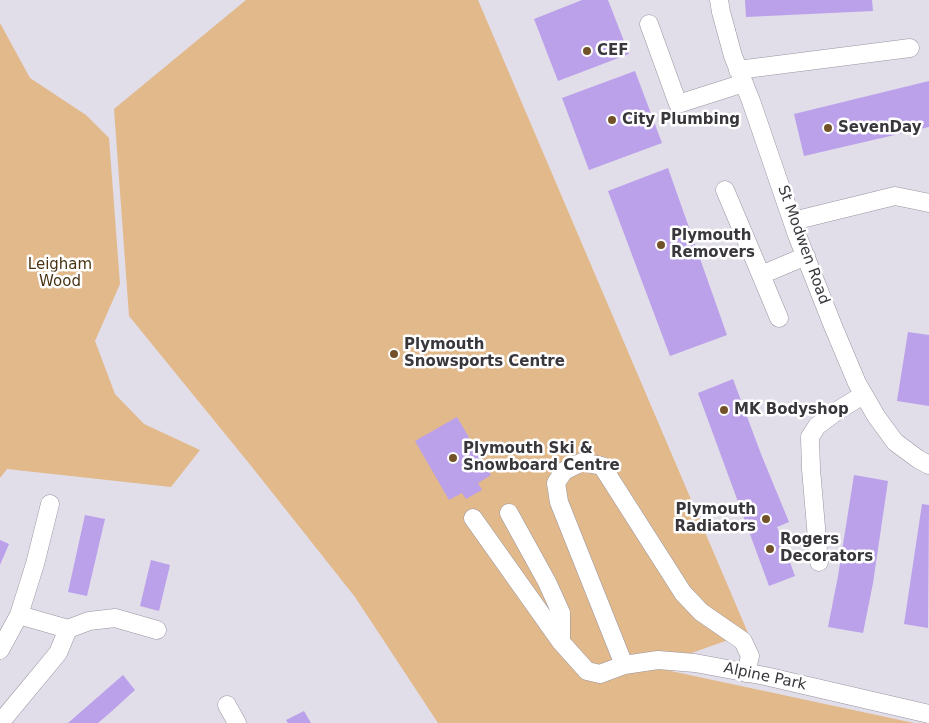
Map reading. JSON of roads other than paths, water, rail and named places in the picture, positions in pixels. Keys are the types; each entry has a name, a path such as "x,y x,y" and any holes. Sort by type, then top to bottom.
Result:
{"street":[{"name":"St Modwen Road","path":"719,0 733,56 806,256 857,383 876,416 895,442 929,465"},
{"path":"649,24 678,104 741,77 910,48"},
{"path":"725,190 779,318"},
{"path":"793,221 895,196 929,203"},
{"path":"761,275 806,256"},
{"path":"819,562 810,437 817,426 837,411 864,395"},
{"path":"624,665 559,502 556,483 564,471 582,462 602,466 682,592 701,612 743,641 750,656 746,673"},
{"path":"0,650 19,615 35,564 50,504"},
{"path":"509,513 547,582 561,613 560,642"},
{"path":"473,518 560,642"},
{"path":"19,615 68,629 89,621 115,618 157,630"},
{"path":"0,723 58,653 68,629"},
{"name":"Alpine Park","path":"560,642 587,671 600,674 624,665 658,660 695,663 929,714"},
{"path":"227,705 237,723"}],"place":[{"name":"CEF","path":"587,51"},
{"name":"City Plumbing","path":"612,120"},
{"name":"SevenDay","path":"828,128"},
{"name":"Plymouth Removers","path":"661,245"},
{"name":"Plymouth Snowsports Centre","path":"394,354"},
{"name":"MK Bodyshop","path":"724,410"},
{"name":"Plymouth Ski & Snowboard Centre","path":"453,458"},
{"name":"Plymouth Radiators","path":"766,519"},
{"name":"Rogers Decorators","path":"770,549"}],"park label":[{"name":"Leigham Wood","path":"60,274"}]}
